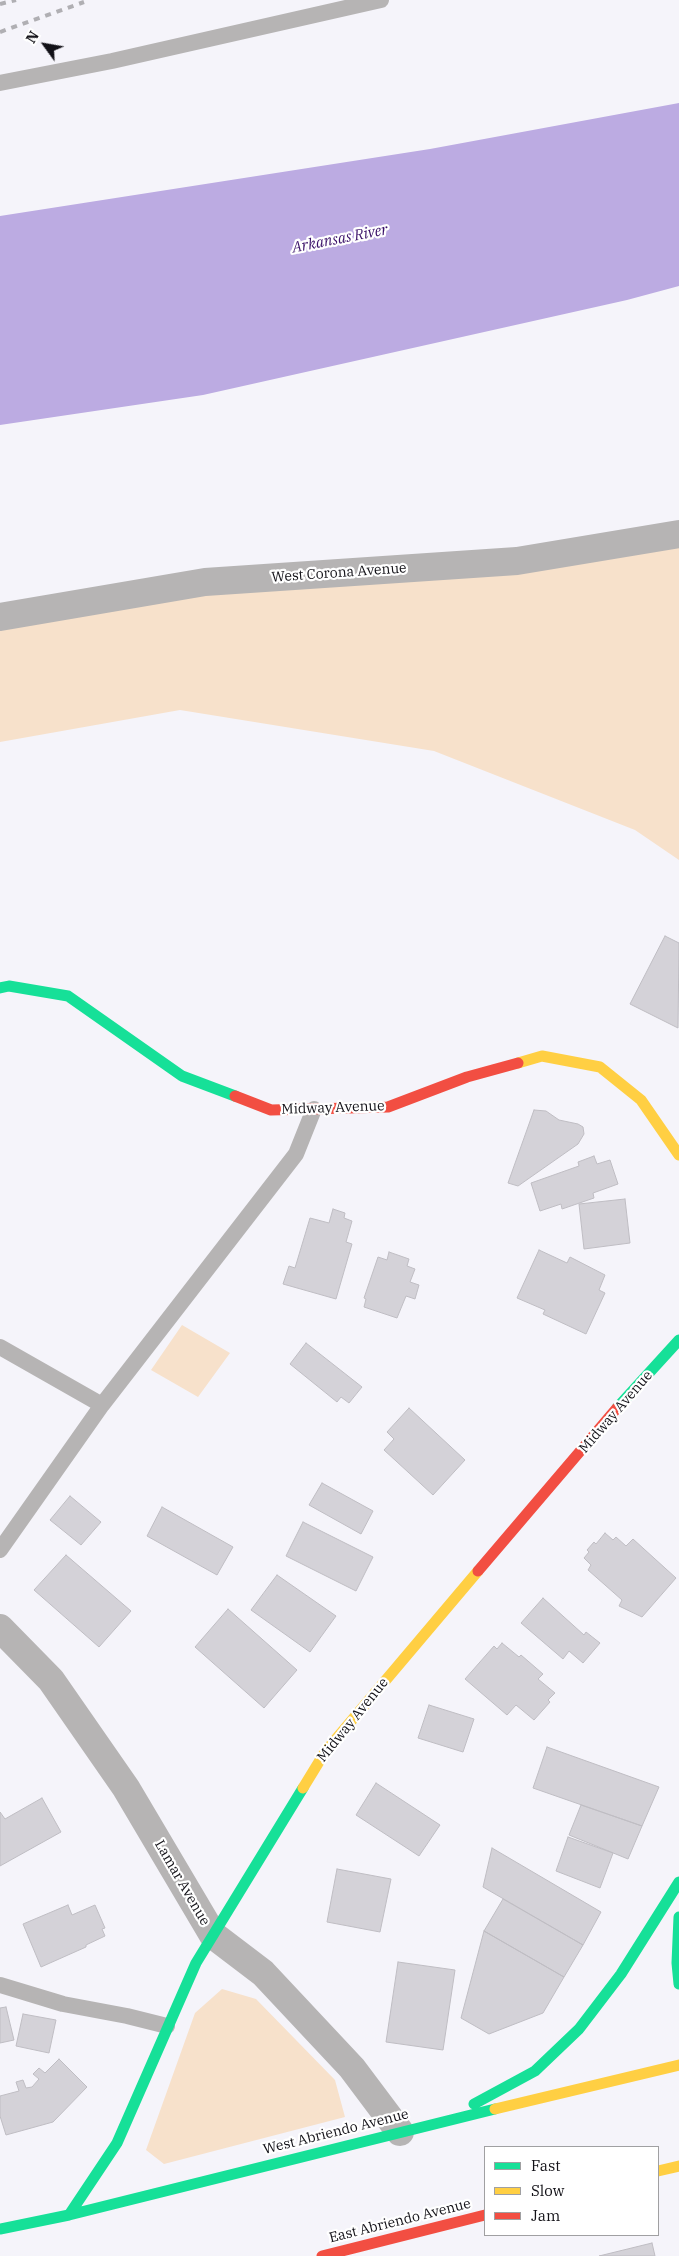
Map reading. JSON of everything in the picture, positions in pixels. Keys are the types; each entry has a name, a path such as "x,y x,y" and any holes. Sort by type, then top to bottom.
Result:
{"street":[{"name":"West Corona Avenue","path":"0,617 205,582 517,561 679,534"},
{"name":"Midway Avenue","path":"0,988 10,986 68,996 182,1076 271,1110 388,1107 467,1077 542,1056 600,1067 641,1100 679,1155"},
{"name":"Midway Avenue","path":"212,1935 324,1752 619,1406 679,1340"},
{"name":"Lamar Avenue","path":"0,1628 52,1680 126,1788 212,1935 196,1963 167,2026 146,2080 117,2143 69,2215"},
{"path":"440,2122 535,2071 580,2030 621,1974 679,1882"},
{"path":"679,1917 677,1963 679,1984"},
{"path":"212,1935 263,1973 352,2068 400,2132"},
{"name":"West Abriendo Avenue","path":"0,2229 69,2215 440,2122 679,2065"},
{"path":"659,2171 679,2166"},
{"name":"East Abriendo Avenue","path":"327,2255 484,2215"}],"lane":[{"path":"0,83 112,61 381,0"},
{"path":"0,1550 102,1405 296,1154 314,1109"},
{"path":"0,1347 102,1405"},
{"path":"0,1985 63,2004 127,2016 167,2026"}],"shaded area":[{"path":"679,534 679,860 635,830 434,751 180,710 0,742 0,617"},
{"path":"182,1325 230,1353 198,1397 151,1370"},
{"path":"222,1989 256,1999 335,2080 345,2117 164,2164 146,2150 195,2013"}],"water":[{"name":"Arkansas River","path":"679,103 679,286 627,300 203,395 0,425 0,216 430,149"}],"building":[{"path":"665,936 679,943 678,1028 630,1004"},
{"path":"534,1110 546,1111 559,1120 578,1124 583,1127 584,1134 578,1144 518,1186 508,1183"},
{"path":"594,1156 597,1164 610,1160 618,1184 593,1193 594,1198 562,1209 561,1204 540,1211 531,1183 579,1166 578,1162"},
{"path":"625,1199 630,1243 584,1249 579,1204"},
{"path":"333,1209 345,1213 344,1218 352,1221 346,1242 352,1244 336,1299 283,1284 289,1266 295,1268 310,1218 329,1223"},
{"path":"539,1250 567,1263 570,1257 605,1275 599,1290 605,1293 586,1334 543,1314 545,1310 517,1298"},
{"path":"389,1252 409,1259 407,1266 415,1269 410,1282 419,1285 415,1299 406,1296 397,1318 364,1307 366,1299 364,1298 378,1257 387,1260"},
{"path":"306,1343 362,1387 349,1403 341,1397 337,1402 290,1364"},
{"path":"409,1408 465,1460 433,1495 384,1450 394,1439 387,1432"},
{"path":"322,1483 373,1511 361,1534 309,1505"},
{"path":"70,1496 101,1522 81,1545 50,1520"},
{"path":"162,1507 233,1547 217,1575 147,1536"},
{"path":"303,1522 373,1557 356,1591 286,1556"},
{"path":"605,1533 613,1540 616,1537 626,1546 633,1539 676,1578 642,1617 619,1606 622,1600 588,1570 591,1565 584,1558 589,1552 587,1550 594,1542 596,1544"},
{"path":"66,1555 131,1611 99,1647 34,1590"},
{"path":"277,1575 336,1616 310,1652 251,1610"},
{"path":"543,1598 584,1635 586,1632 600,1643 583,1663 569,1651 563,1659 521,1623"},
{"path":"228,1609 297,1670 264,1708 195,1647"},
{"path":"502,1643 519,1657 521,1655 543,1674 538,1679 555,1693 548,1700 550,1702 534,1720 516,1705 507,1715 465,1679 494,1646 497,1649"},
{"path":"429,1705 474,1719 463,1752 418,1738"},
{"path":"547,1747 659,1787 642,1826 533,1788"},
{"path":"376,1783 440,1825 419,1856 356,1815"},
{"path":"42,1798 61,1832 0,1866 0,1812 5,1819"},
{"path":"581,1805 642,1826 628,1859 569,1835"},
{"path":"568,1837 613,1853 600,1888 556,1871"},
{"path":"492,1848 601,1912 583,1945 483,1887"},
{"path":"337,1869 391,1879 380,1932 327,1922"},
{"path":"503,1899 583,1945 564,1977 484,1931"},
{"path":"68,1905 72,1915 95,1905 105,1928 102,1929 105,1936 86,1945 86,1947 41,1967 23,1924"},
{"path":"484,1931 564,1977 543,2013 489,2034 461,2018"},
{"path":"398,1962 455,1970 443,2050 386,2042"},
{"path":"6,2007 14,2040 0,2043 0,2008"},
{"path":"23,2014 56,2020 49,2053 16,2046"},
{"path":"59,2059 87,2087 53,2122 6,2135 0,2116 0,2096 19,2091 16,2082 23,2080 26,2088 32,2087 39,2079 33,2074 39,2068 45,2073"},
{"path":"652,2243 655,2256 599,2256"}],"railway":[{"path":"0,4 16,0"},
{"path":"0,32 84,2"}],"traffic: fast":[{"path":"0,988 9,986 68,996 182,1076 235,1096"},
{"path":"617,1408 679,1340"},
{"path":"69,2215 117,2143 196,1963 303,1788"},
{"path":"474,2104 535,2071 579,2029 621,1974 679,1882"},
{"path":"679,1917 677,1963 679,1984"},
{"path":"0,2229 69,2215 495,2109"}],"traffic: slow":[{"path":"518,1063 542,1056 600,1067 641,1100 679,1155"},
{"path":"303,1788 325,1752 478,1571"},
{"path":"495,2109 679,2065"},
{"path":"659,2171 679,2166"}],"traffic: jam":[{"path":"235,1096 271,1110 388,1107 467,1077 518,1063"},
{"path":"478,1571 617,1408"},
{"path":"322,2256 484,2215"}]}
